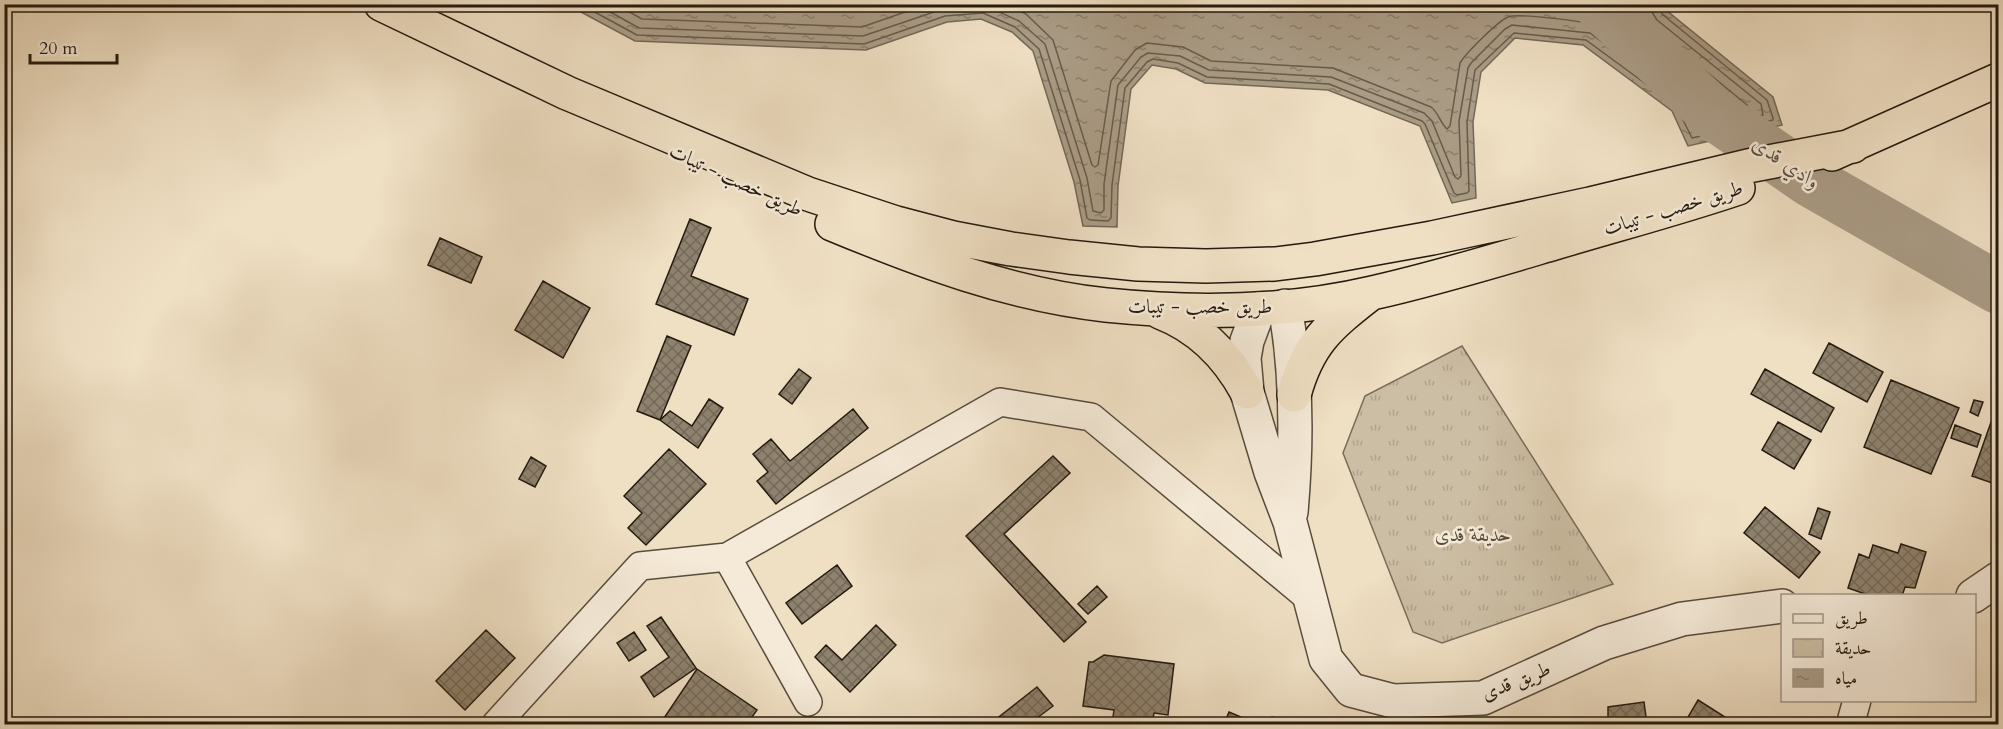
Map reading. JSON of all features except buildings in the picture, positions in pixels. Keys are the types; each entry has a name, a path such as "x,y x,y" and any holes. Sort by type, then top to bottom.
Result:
{"highway":[{"name":"طريق خصب - تيبات","path":"381,4 567,93 808,194 896,223 953,238 1011,249 1137,264 1206,266 1275,264 1315,259 1432,238 1590,204 1748,166 1853,146"},
{"name":"طريق خصب - تيبات","path":"567,93 657,142 749,187 914,257 978,278 1040,294 1104,305 1152,309 1371,294 1440,276 1652,215 1779,174 1853,146 1998,80"},
{"path":"1272,301 1293,271 1315,259"},
{"path":"1235,265 1263,277 1272,301"},
{"path":"1294,395 1300,373 1318,340 1329,328 1371,294"},
{"path":"1152,309 1193,328 1211,343 1232,367 1247,392"}],"street":[{"name":"طريق قدى","path":"1272,301 1252,324 1245,350 1244,375 1247,392 1271,472 1290,522 1326,659 1351,690 1393,701 1483,698 1604,643 1682,619 1781,606"},
{"name":"طريق قدى","path":"1272,301 1294,395 1294,480 1290,522"},
{"path":"496,724 640,566 727,557 1000,402 1091,417 1310,598"},
{"path":"727,557 808,702"},
{"path":"1976,594 1998,579"},
{"path":"1853,724 1852,718 1856,702"}],"green space":[{"name":"حديقة قدى","path":"1462,346 1613,584 1442,643 1413,632 1343,453 1365,396"}],"water":[{"path":"568,5 1663,5 1666,10 1773,97 1782,125 1688,146 1672,111 1583,45 1515,38 1481,72 1473,122 1476,198 1452,203 1420,126 1328,90 1205,83 1176,69 1152,65 1131,89 1118,186 1117,227 1083,226 1074,182 1033,51 1012,32 981,19 947,22 866,50 635,41"}],"waterway":[{"name":"وادي قدى","path":"1599,4 1716,116 1812,182 1998,288"}]}
